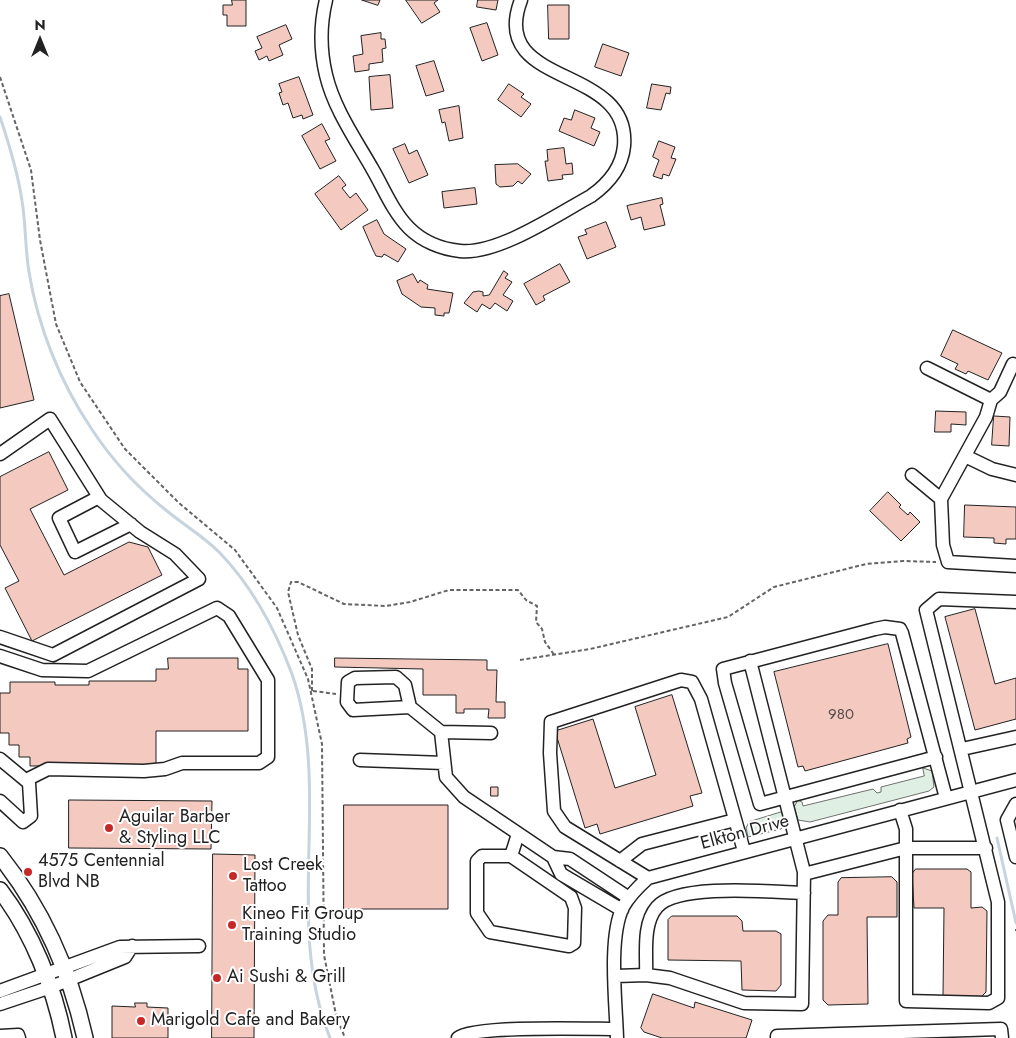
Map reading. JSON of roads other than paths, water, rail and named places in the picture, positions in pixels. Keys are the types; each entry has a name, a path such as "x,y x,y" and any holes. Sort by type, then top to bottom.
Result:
{"main road":[{"path":"0,856 39,912 67,974 85,1038"},
{"path":"0,890 21,924 48,981 64,1038"}],"street":[{"path":"326,0 321,43 330,90 400,218 417,235 440,247 462,252 487,248 504,242 591,196 610,180 621,160 624,148 623,132 613,106 594,92 538,64 524,49 519,41 516,21 521,0"},
{"path":"1013,364 1000,392 991,400 986,417 941,499 943,545 948,562 1016,566"},
{"path":"927,368 991,400"},
{"path":"0,454 50,419 99,497 131,524 175,554 199,579 53,655 0,637 0,629"},
{"path":"965,456 992,469 1016,475"},
{"path":"912,475 941,499"},
{"path":"99,497 59,518 75,552 131,524"},
{"path":"900,810 906,829 906,1002 989,1003 998,998 998,902 962,749 926,610 939,599 1016,602"},
{"path":"0,656 42,670 88,671 217,608 229,616 268,680 268,757 259,763 182,763 165,769 144,771 48,769 26,780"},
{"path":"936,758 760,804 722,674 723,669 875,629 885,627 900,629 936,758 946,798"},
{"path":"616,976 646,975 670,978 744,1003 802,1004 804,874 750,661"},
{"path":"410,707 353,710 347,702 348,682 355,678 396,677 406,685 410,707 441,732 491,733"},
{"path":"458,1038 467,1033 617,1033 616,936 622,910 629,898 648,878 565,827 554,811 550,753 551,722 681,680 692,682 701,699 744,851"},
{"path":"441,732 446,778 464,797 553,857 570,859 629,898"},
{"path":"962,749 1016,737"},
{"path":"0,759 29,783 31,816 23,822 0,801"},
{"path":"360,760 444,763"},
{"name":"Elkton Drive","path":"648,878 1016,780"},
{"path":"1016,804 1008,820 1016,857"},
{"path":"620,861 642,844 735,820"},
{"path":"511,856 518,834"},
{"path":"804,874 906,848 986,848"},
{"path":"482,856 511,856 571,896 575,908 574,943 569,946 490,932 477,913 477,861 482,856"},
{"path":"553,857 561,874 622,910"},
{"path":"646,975 648,925 657,907 677,895 717,891 804,893"},
{"path":"0,1004 48,981 125,957 132,946 199,946"},
{"path":"0,991 48,981"},
{"path":"777,1038 777,1036 942,1034 1001,1029 1002,1038"},
{"path":"0,1036 18,1036 19,1038"}],"waterway":[{"path":"0,117 13,158 20,190 33,293 44,333 60,373 99,440 135,483 173,516 213,546 231,565 262,609 292,674 303,718 309,764 308,903 310,949 317,994 330,1038"},
{"path":"997,838 1016,923"}],"place":[{"name":"Aguilar Barber & Styling LLC","path":"109,828"},
{"name":"4575 Centennial Blvd NB","path":"28,872"},
{"name":"Lost Creek Tattoo","path":"233,876"},
{"name":"Kineo Fit Group Training Studio","path":"232,925"},
{"name":"Ai Sushi & Grill","path":"217,978"},
{"name":"Marigold Cafe and Bakery","path":"141,1021"}]}
